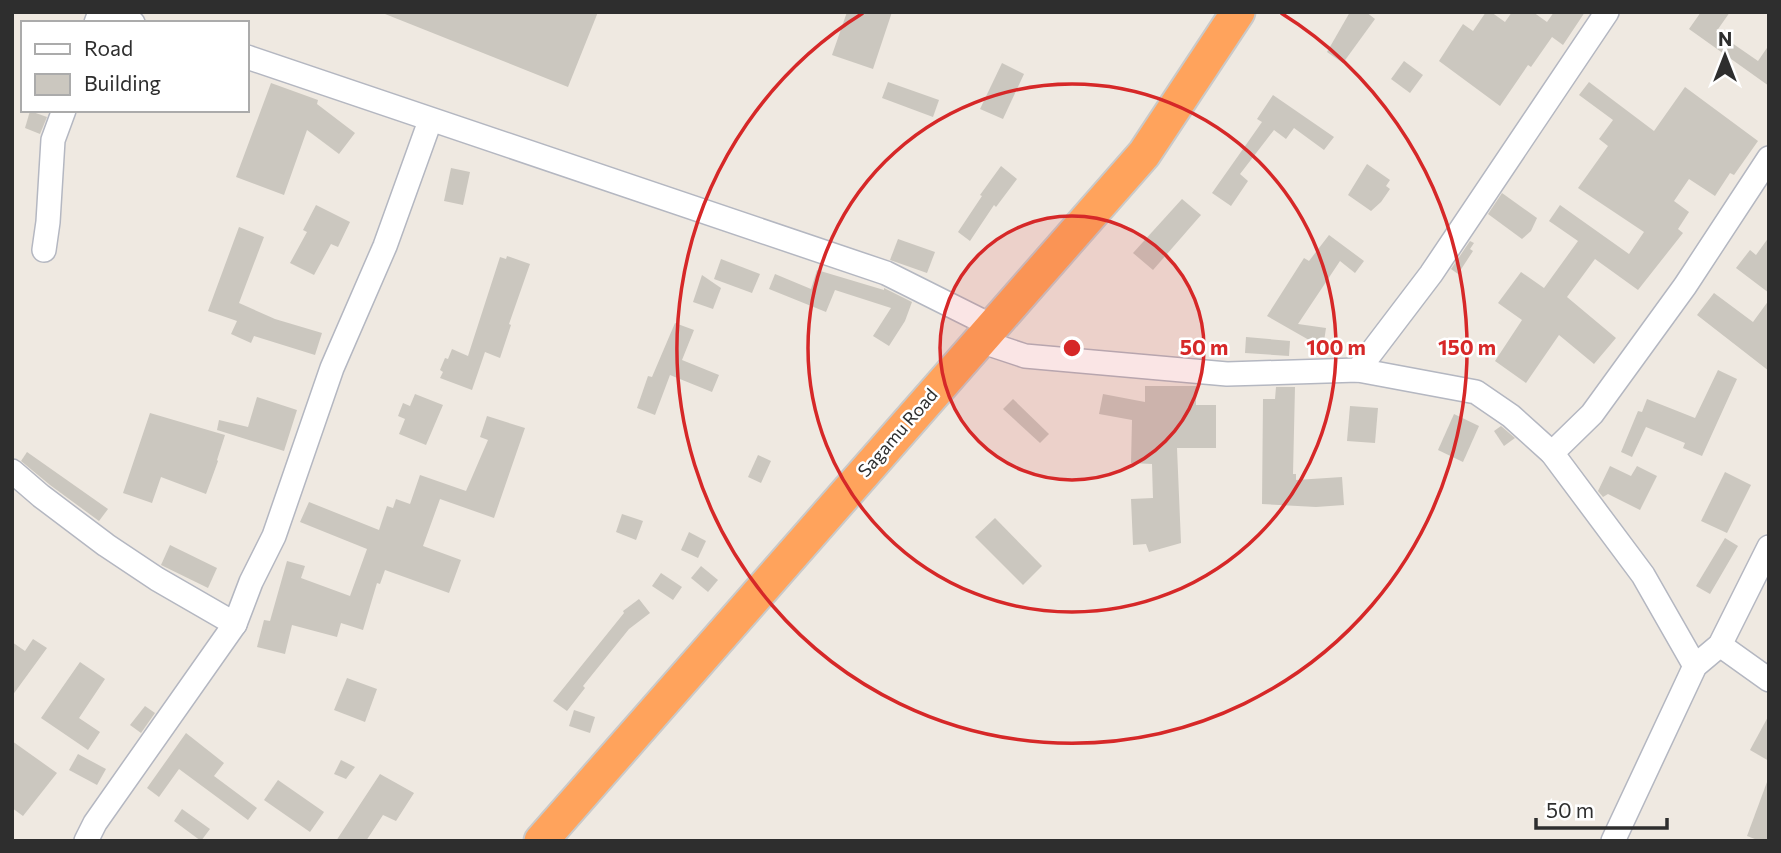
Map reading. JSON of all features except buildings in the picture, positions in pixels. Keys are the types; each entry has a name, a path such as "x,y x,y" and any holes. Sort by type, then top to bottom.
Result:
{"highway":[{"name":"Sagamu Road","path":"541,841 1144,154 1238,12"}],"street":[{"path":"1358,370 1431,274 1607,12"},
{"path":"248,57 886,273 1025,356 1227,374 1358,370 1476,392 1511,416 1552,453 1643,575 1695,666"},
{"path":"44,250 53,140 63,112"},
{"path":"86,841 95,823 235,624 251,582 274,536 332,368 385,246 430,121"},
{"path":"1552,453 1591,414 1639,350 1685,286 1769,158"},
{"path":"12,471 106,545 157,579 235,624"},
{"path":"1613,841 1695,666 1720,645 1769,547"},
{"path":"1720,645 1769,680"}]}
